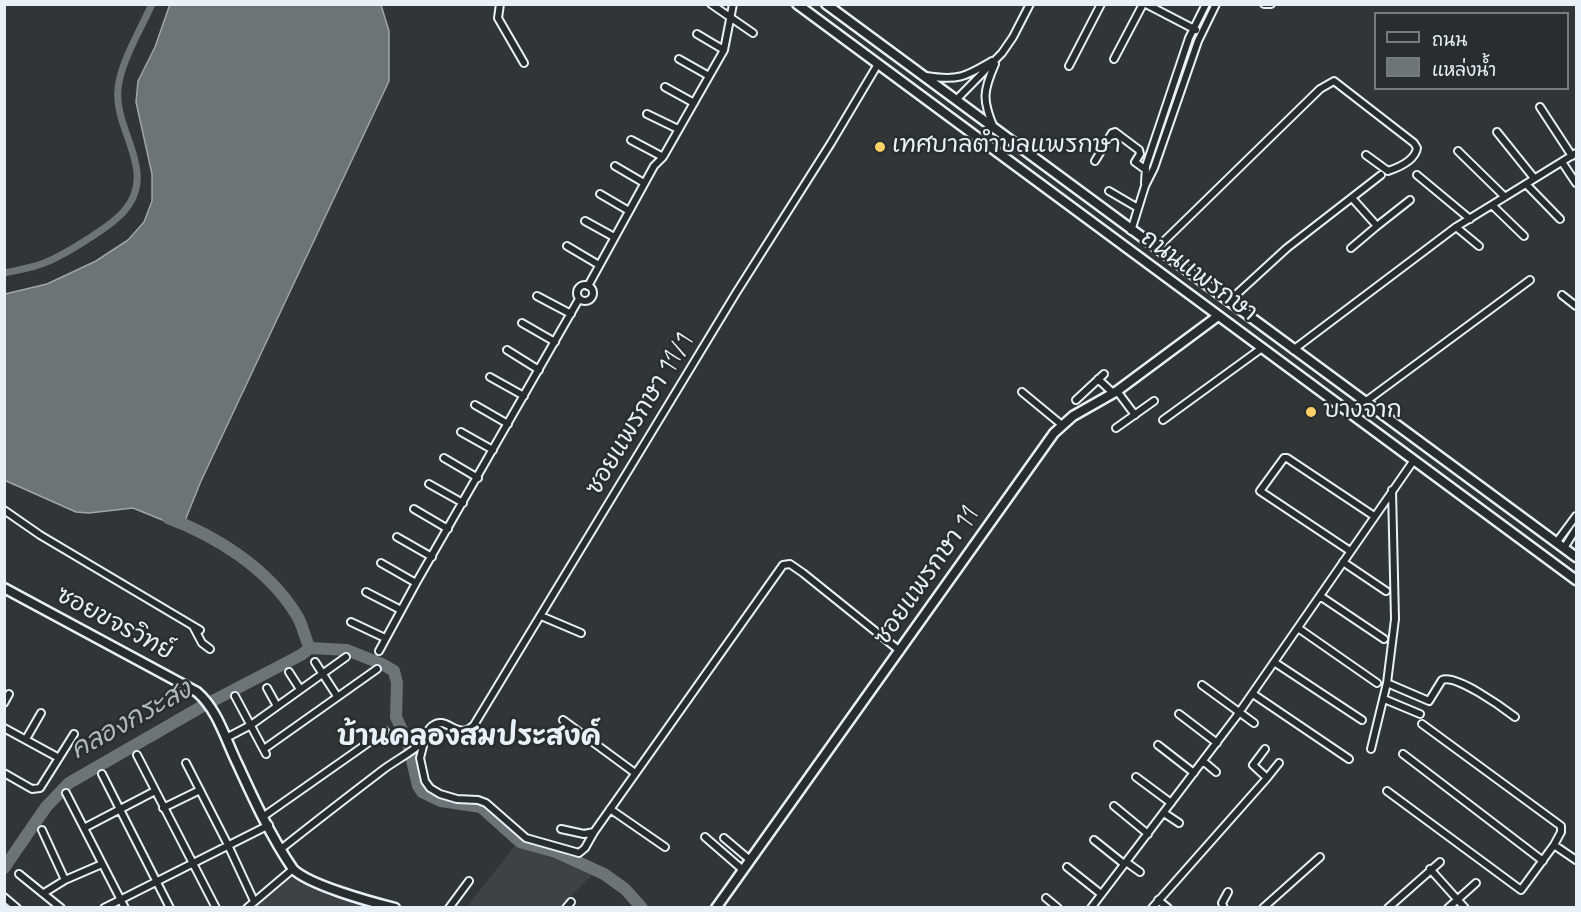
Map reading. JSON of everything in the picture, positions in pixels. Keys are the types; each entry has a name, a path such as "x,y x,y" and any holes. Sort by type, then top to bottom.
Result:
{"main road":[{"name":"ถนนแพรกษา","path":"797,4 1576,580"},
{"name":"ถนนแพรกษา","path":"826,4 1576,557"},
{"name":"ซอยแพรกษา 11","path":"716,908 1043,446 1062,425 1115,392 1218,316"},
{"name":"ซอยขจรวิทย์","path":"4,588 189,687 204,698 226,738"},
{"path":"226,738 293,869 315,883 391,907"}],"street":[{"path":"500,4 498,18 524,63"},
{"path":"711,4 753,33"},
{"path":"588,286 644,183 654,166 663,157 724,50 732,4"},
{"path":"956,100 998,58 1013,37 1030,4"},
{"path":"1069,66 1101,4"},
{"path":"1113,59 1144,4 1202,33"},
{"path":"1145,186 1146,170 1170,95 1194,28 1206,4"},
{"path":"1131,231 1145,186 1154,168 1202,33 1216,4"},
{"path":"1264,4 1271,4"},
{"path":"697,34 724,50"},
{"path":"923,75 946,79 964,77 998,58"},
{"path":"994,128 983,94 998,58"},
{"path":"679,59 709,76"},
{"name":"ซอยแพรกษา 11/1","path":"420,743 430,727 435,724 444,723 460,731 470,729 474,725 878,64"},
{"path":"1156,249 1320,89 1334,81 1414,143 1417,148 1416,154 1411,159 1388,171 1366,155"},
{"path":"664,87 694,103"},
{"path":"1170,95 1178,98"},
{"path":"1293,350 1456,227 1574,154 1540,107"},
{"path":"647,114 678,129"},
{"path":"1095,161 1114,132 1139,150 1140,154 1135,162 1146,170"},
{"path":"1497,132 1534,178"},
{"path":"631,140 663,157"},
{"path":"1458,151 1506,197"},
{"path":"1562,162 1576,183"},
{"path":"615,166 644,183"},
{"path":"1228,302 1287,248 1381,175"},
{"path":"1417,175 1470,219"},
{"path":"1526,184 1560,219"},
{"path":"1109,191 1138,208"},
{"path":"600,194 629,211"},
{"path":"1352,198 1377,226"},
{"path":"1351,248 1410,200"},
{"path":"1492,205 1524,236"},
{"path":"585,221 614,237"},
{"path":"1456,227 1479,246"},
{"path":"567,246 599,264"},
{"path":"1365,402 1530,280"},
{"path":"380,651 416,583 571,314 579,299 577,290 584,285 588,286"},
{"path":"579,299 585,302 592,297 593,293 588,286"},
{"path":"1562,295 1576,306"},
{"path":"537,296 571,314"},
{"path":"522,322 555,342"},
{"path":"1163,420 1262,348"},
{"path":"507,350 539,370"},
{"path":"1076,400 1104,374"},
{"path":"490,377 524,396"},
{"path":"1098,380 1115,392 1135,415"},
{"path":"1022,392 1062,425"},
{"path":"1116,428 1154,401"},
{"path":"475,405 508,424"},
{"path":"461,432 493,450"},
{"path":"444,458 478,478"},
{"path":"1350,550 1260,491 1284,458 1287,458 1374,516"},
{"path":"1091,908 1253,694 1414,460"},
{"path":"429,484 463,503"},
{"path":"1371,749 1387,683 1395,619 1392,489"},
{"path":"414,509 448,529"},
{"path":"4,510 40,535 200,630"},
{"path":"1560,545 1576,516"},
{"path":"1560,545 1576,529"},
{"path":"397,537 432,557"},
{"path":"1343,562 1386,591"},
{"path":"381,563 416,583"},
{"path":"281,849 420,743 423,746 420,757 423,773 427,785 435,792 460,800 480,800 489,804 526,838 577,853 583,851 610,809 786,563 821,586 900,651"},
{"path":"366,592 401,610"},
{"path":"1320,596 1384,639"},
{"path":"541,616 581,633"},
{"path":"351,622 385,638"},
{"path":"192,626 202,643 210,649"},
{"path":"1298,628 1377,682"},
{"path":"226,738 251,725 346,657"},
{"path":"315,662 337,696"},
{"path":"1274,662 1362,720"},
{"path":"235,696 265,752 337,696 377,669"},
{"path":"289,672 300,689"},
{"path":"1387,683 1429,701 1442,680 1449,678 1484,695 1515,717"},
{"path":"1202,685 1254,723"},
{"path":"267,688 277,706"},
{"path":"4,703 9,694"},
{"path":"1253,694 1349,759"},
{"path":"1384,699 1420,714"},
{"path":"26,739 41,713"},
{"path":"1179,714 1217,743"},
{"path":"563,720 636,773"},
{"path":"1387,791 1521,890 1561,832 1561,826 1422,724"},
{"path":"4,728 59,758"},
{"path":"104,908 228,844 266,820 385,731"},
{"path":"4,773 36,790 40,788 74,734"},
{"path":"1158,745 1194,773"},
{"path":"1265,749 1253,765 1267,778"},
{"path":"1403,754 1543,861"},
{"path":"137,755 216,908"},
{"path":"1203,761 1216,772"},
{"path":"186,763 228,844 254,901"},
{"path":"1152,908 1279,763"},
{"path":"102,774 170,908"},
{"path":"1136,777 1171,803"},
{"path":"163,808 200,790"},
{"path":"84,828 155,791"},
{"path":"66,793 125,908"},
{"path":"1114,806 1148,834"},
{"path":"610,809 665,847"},
{"path":"1164,813 1179,823"},
{"path":"561,829 584,834 594,832"},
{"path":"42,830 65,880"},
{"path":"705,837 743,870"},
{"path":"724,838 750,860"},
{"path":"1094,840 1140,872"},
{"path":"1554,845 1576,860"},
{"path":"1263,908 1320,857"},
{"path":"1388,908 1440,862"},
{"path":"44,893 65,880 102,864"},
{"path":"1067,867 1101,894"},
{"path":"247,908 293,869"},
{"path":"1430,869 1465,908"},
{"path":"19,874 61,908"},
{"path":"449,908 469,881"},
{"path":"1448,908 1476,883"},
{"path":"1224,908 1222,903 1228,892"},
{"path":"4,897 17,908"},
{"path":"1046,898 1058,908"},
{"path":"1158,900 1168,908"},
{"path":"566,908 571,902"}],"shaded area":[{"path":"516,844 562,859 593,874 560,907 467,907"},
{"path":"291,877 309,886 377,907 254,908"}],"water":[{"path":"170,4 381,5 389,31 389,81 201,481 182,528 133,508 89,513 76,512 4,480 5,294 47,284 96,261 128,240 144,222 152,201 152,174 136,102 138,81 155,47"}],"waterway":[{"path":"4,273 50,261 77,246 115,220 134,195 137,173 133,152 119,110 118,89 127,57 152,4"},
{"path":"168,518 223,544 256,569 271,583 296,614 310,648"},
{"path":"310,648 347,650 394,671 397,683 396,717 408,743 418,786 422,792 441,801 481,807 520,842 556,852 604,874 625,889 642,908"},
{"name":"คลองกระสง","path":"4,868 46,807 69,783 310,648"}],"place":[{"name":"เทศบาลตำบลแพรกษา","path":"880,147"},
{"name":"บางจาก","path":"1311,412"}],"district":[{"name":"บ้านคลองสมประสงค์","path":"469,739"}]}
